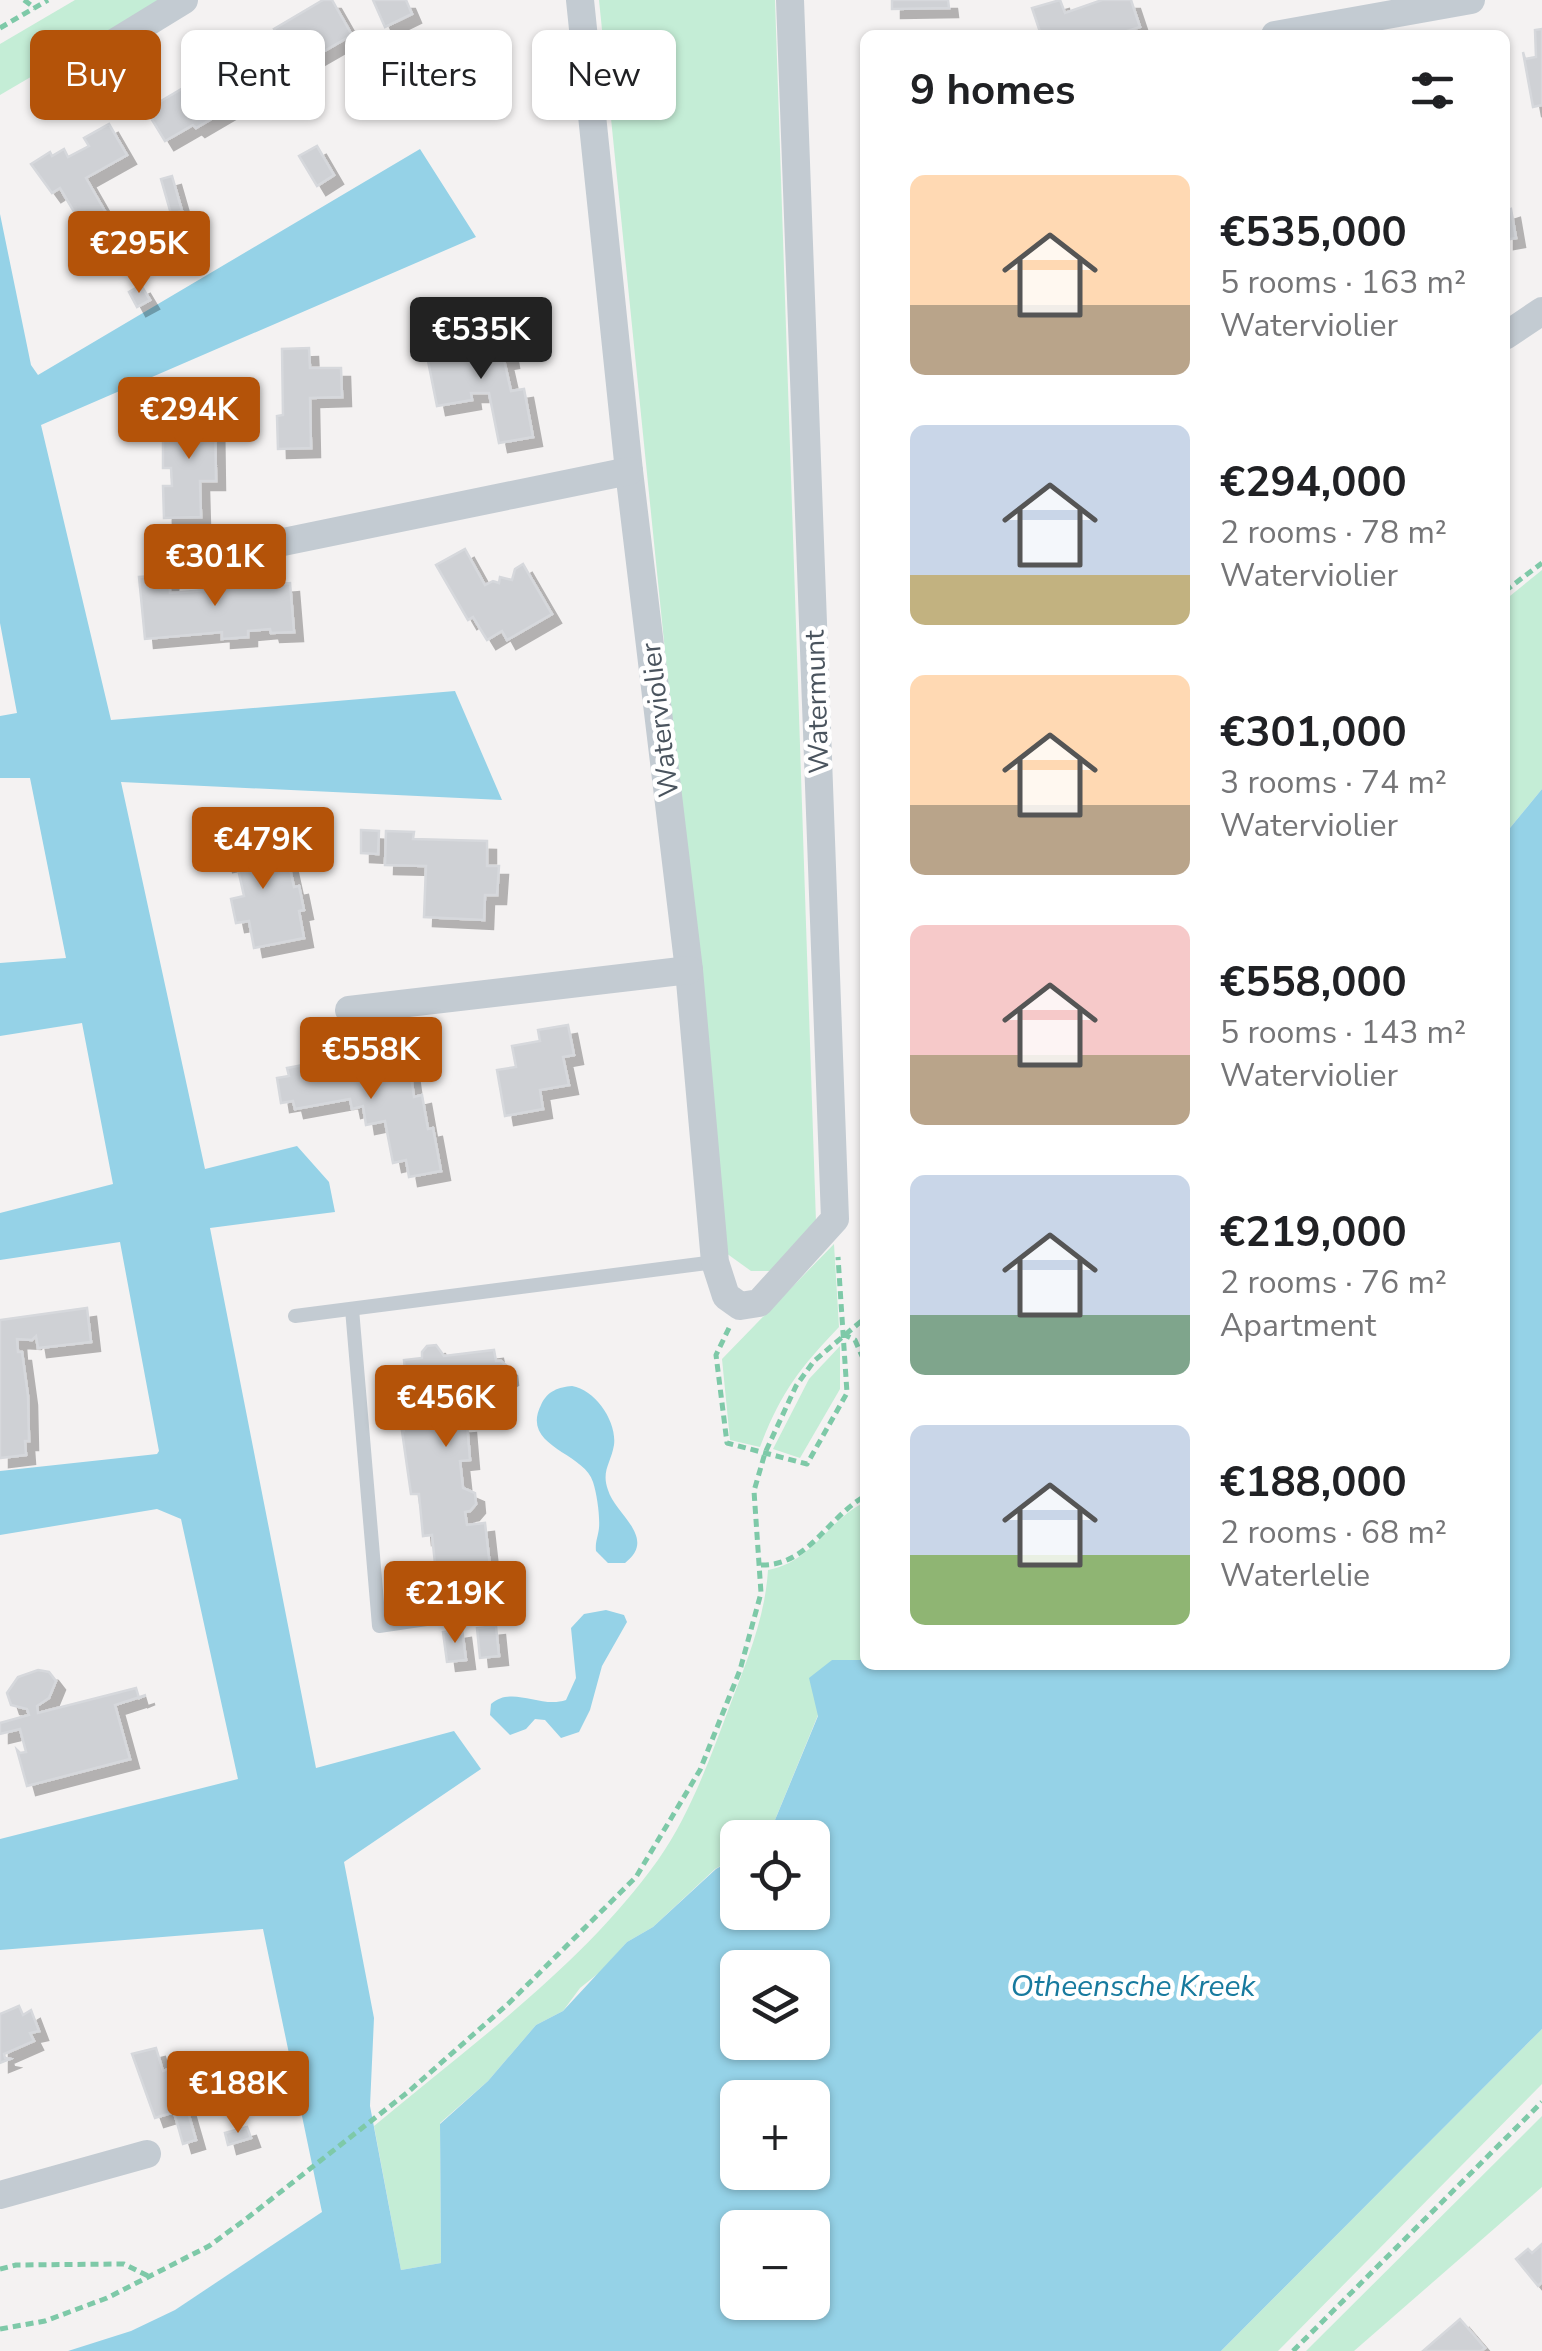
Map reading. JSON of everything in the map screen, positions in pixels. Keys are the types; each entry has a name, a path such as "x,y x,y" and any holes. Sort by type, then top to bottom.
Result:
{"street":[{"path":"135,30 184,0"},
{"name":"Waterviolier","path":"580,0 629,471 689,970 716,1262"},
{"name":"Watermunt","path":"790,0 835,1220"},
{"path":"1303,30 1470,0"},
{"path":"1510,333 1542,311"},
{"path":"239,551 629,471"},
{"path":"349,1010 689,970"},
{"path":"716,1262 726,1296 740,1306 760,1303 835,1220"},
{"path":"0,2195 147,2154"}],"lane":[{"path":"296,1316 716,1262"},
{"path":"352,1309 379,1626 487,1610"}],"path":[{"path":"24,0 35,8"},
{"path":"0,28 48,0"},
{"path":"1510,587 1542,562"},
{"path":"740,1306 716,1355 726,1443 807,1464 847,1394 835,1220"},
{"path":"0,2329 67,2314 152,2278 209,2246 408,2092 508,2004 621,1894 644,1866 714,1742 740,1670 761,1592 754,1491 765,1453 796,1386 814,1360 860,1322"},
{"path":"843,1334 855,1340 860,1351"},
{"path":"760,1565 787,1561 804,1552 833,1519 860,1500"},
{"path":"1294,2351 1542,2102"},
{"path":"0,2269 16,2265 124,2264 152,2278"}],"green space":[{"path":"75,0 162,0 111,30 30,30 30,77 0,95 0,44"},
{"path":"599,0 775,0 816,1222 770,1271 751,1271 726,1253 611,120 676,120 676,30 602,30"},
{"path":"1542,570 1542,789 1510,828 1510,596"},
{"path":"834,1244 839,1327 792,1382 760,1447 730,1440 722,1359"},
{"path":"840,1346 840,1389 800,1458 773,1449 809,1379"},
{"path":"860,1505 860,1660 832,1660 818,1715 775,1820 720,1820 720,1866 653,1927 627,1942 580,1988 563,2011 536,2025 488,2081 440,2123 441,2263 401,2270 374,2126 561,1969 658,1860 698,1787 722,1728 754,1640 768,1570 797,1559"},
{"path":"1542,2029 1542,2084 1278,2351 1221,2351"},
{"path":"1542,2116 1542,2187 1354,2351 1306,2351"}],"water":[{"name":"Otheensche Kreek","path":"420,149 476,237 41,425 111,720 455,691 502,800 121,782 205,1169 297,1146 329,1182 335,1212 210,1228 316,1768 454,1731 481,1769 344,1862 374,2018 370,2106 401,2270 441,2263 440,2124 488,2081 536,2025 563,2011 627,1942 653,1927 716,1869 720,1867 720,1930 830,1930 830,1820 775,1820 818,1716 809,1678 832,1660 860,1660 860,1670 1510,1670 1510,828 1542,789 1542,2029 1221,2351 68,2351 131,2331 175,2310 322,2212 263,1929 0,1950 0,1839 238,1779 181,1519 157,1509 0,1535 0,1471 159,1451 120,1242 0,1260 0,1213 113,1184 82,1023 0,1036 0,963 66,958 30,778 0,778 0,716 17,713 0,623 0,214 31,365 38,375"},
{"path":"572,1386 597,1400 612,1427 614,1445 606,1483 612,1499 632,1526 637,1544 625,1563 608,1563 596,1551 599,1511 587,1472 539,1431 537,1419 544,1400 554,1391"},
{"path":"606,1610 624,1615 627,1622 602,1666 590,1710 579,1732 561,1738 545,1720 535,1719 526,1729 510,1735 490,1715 491,1704 508,1697 566,1700 576,1678 571,1628 584,1614"}],"building":[{"path":"323,0 332,0 349,30 345,30 345,39 325,51 325,30 274,29"},
{"path":"373,0 406,0 412,14 385,27"},
{"path":"892,0 948,0 949,8 892,9"},
{"path":"1060,0 1065,13 1102,0 1131,0 1140,27 1039,30 1032,8"},
{"path":"1542,29 1542,105 1533,107 1523,52 1525,59 1536,57 1535,30"},
{"path":"181,89 181,120 210,120 165,141 152,120 161,120 161,101"},
{"path":"109,124 127,155 86,178 106,213 83,227 60,188 52,193 31,164 50,152 52,156 64,149 68,157 89,146 84,138"},
{"path":"317,146 334,175 317,186 299,156"},
{"path":"172,176 182,211 171,214 161,179"},
{"path":"1510,209 1516,238 1510,239"},
{"path":"151,213 164,234 143,246 131,225"},
{"path":"141,285 150,300 137,307 129,292"},
{"path":"506,336 510,359 504,360 511,391 524,389 533,437 499,443 489,393 471,393 472,400 437,406 428,361 435,359 433,343 463,337 465,344"},
{"path":"309,348 310,368 341,368 342,397 310,398 311,448 278,449 277,416 283,415 282,349"},
{"path":"215,412 216,481 200,481 201,517 164,518 163,486 172,486 171,468 163,468 163,439 170,438 170,413"},
{"path":"465,549 485,585 499,583 500,577 512,580 515,569 523,564 552,614 507,640 502,631 487,640 473,617 468,620 436,565"},
{"path":"169,575 170,593 206,590 205,581 243,578 244,587 290,583 294,632 271,633 270,629 248,631 248,637 222,639 222,632 145,639 139,577"},
{"path":"254,827 259,865 288,860 304,910 299,911 304,938 254,948 249,921 236,923 231,899 244,896 238,869 242,869 240,860 224,863 218,834"},
{"path":"361,830 379,831 378,854 361,853"},
{"path":"386,831 414,832 413,839 487,841 487,866 499,866 497,895 485,895 484,920 424,917 426,866 385,865"},
{"path":"568,1025 574,1055 563,1057 569,1085 540,1090 543,1109 505,1116 497,1070 516,1067 512,1046 540,1041 538,1030"},
{"path":"356,1055 358,1064 408,1055 414,1097 422,1095 441,1171 409,1177 406,1160 393,1163 385,1121 366,1125 363,1106 352,1109 350,1099 295,1109 293,1101 281,1103 277,1078 289,1076 287,1068"},
{"path":"87,1308 91,1342 38,1348 36,1336 32,1340 17,1339 28,1396 29,1441 25,1441 26,1455 0,1458 0,1320"},
{"path":"436,1345 444,1356 494,1350 496,1361 508,1367 509,1376 498,1383 499,1395 453,1400 456,1425 467,1424 470,1460 460,1461 463,1488 475,1493 476,1504 465,1512 467,1525 485,1523 490,1567 436,1573 432,1535 423,1536 419,1494 411,1494 402,1431 401,1403 408,1402 404,1360 422,1358 427,1346"},
{"path":"496,1626 499,1656 480,1658 477,1628"},
{"path":"462,1629 466,1660 447,1662 443,1632"},
{"path":"38,1670 49,1672 56,1681 49,1698 37,1706 38,1713 136,1688 139,1697 115,1705 130,1759 27,1786 17,1750 26,1752 20,1729 0,1734 0,1723 29,1715 27,1709 11,1705 7,1693 18,1677"},
{"path":"19,2006 23,2015 31,2010 39,2031 30,2033 34,2041 4,2054 10,2059 0,2063 0,2014"},
{"path":"156,2048 163,2071 175,2067 196,2140 183,2144 174,2112 155,2118 132,2054"},
{"path":"247,2127 251,2138 228,2145 225,2133"},
{"path":"1542,2244 1542,2282 1538,2286 1516,2259"},
{"path":"1460,2319 1485,2348 1423,2351"}]}
